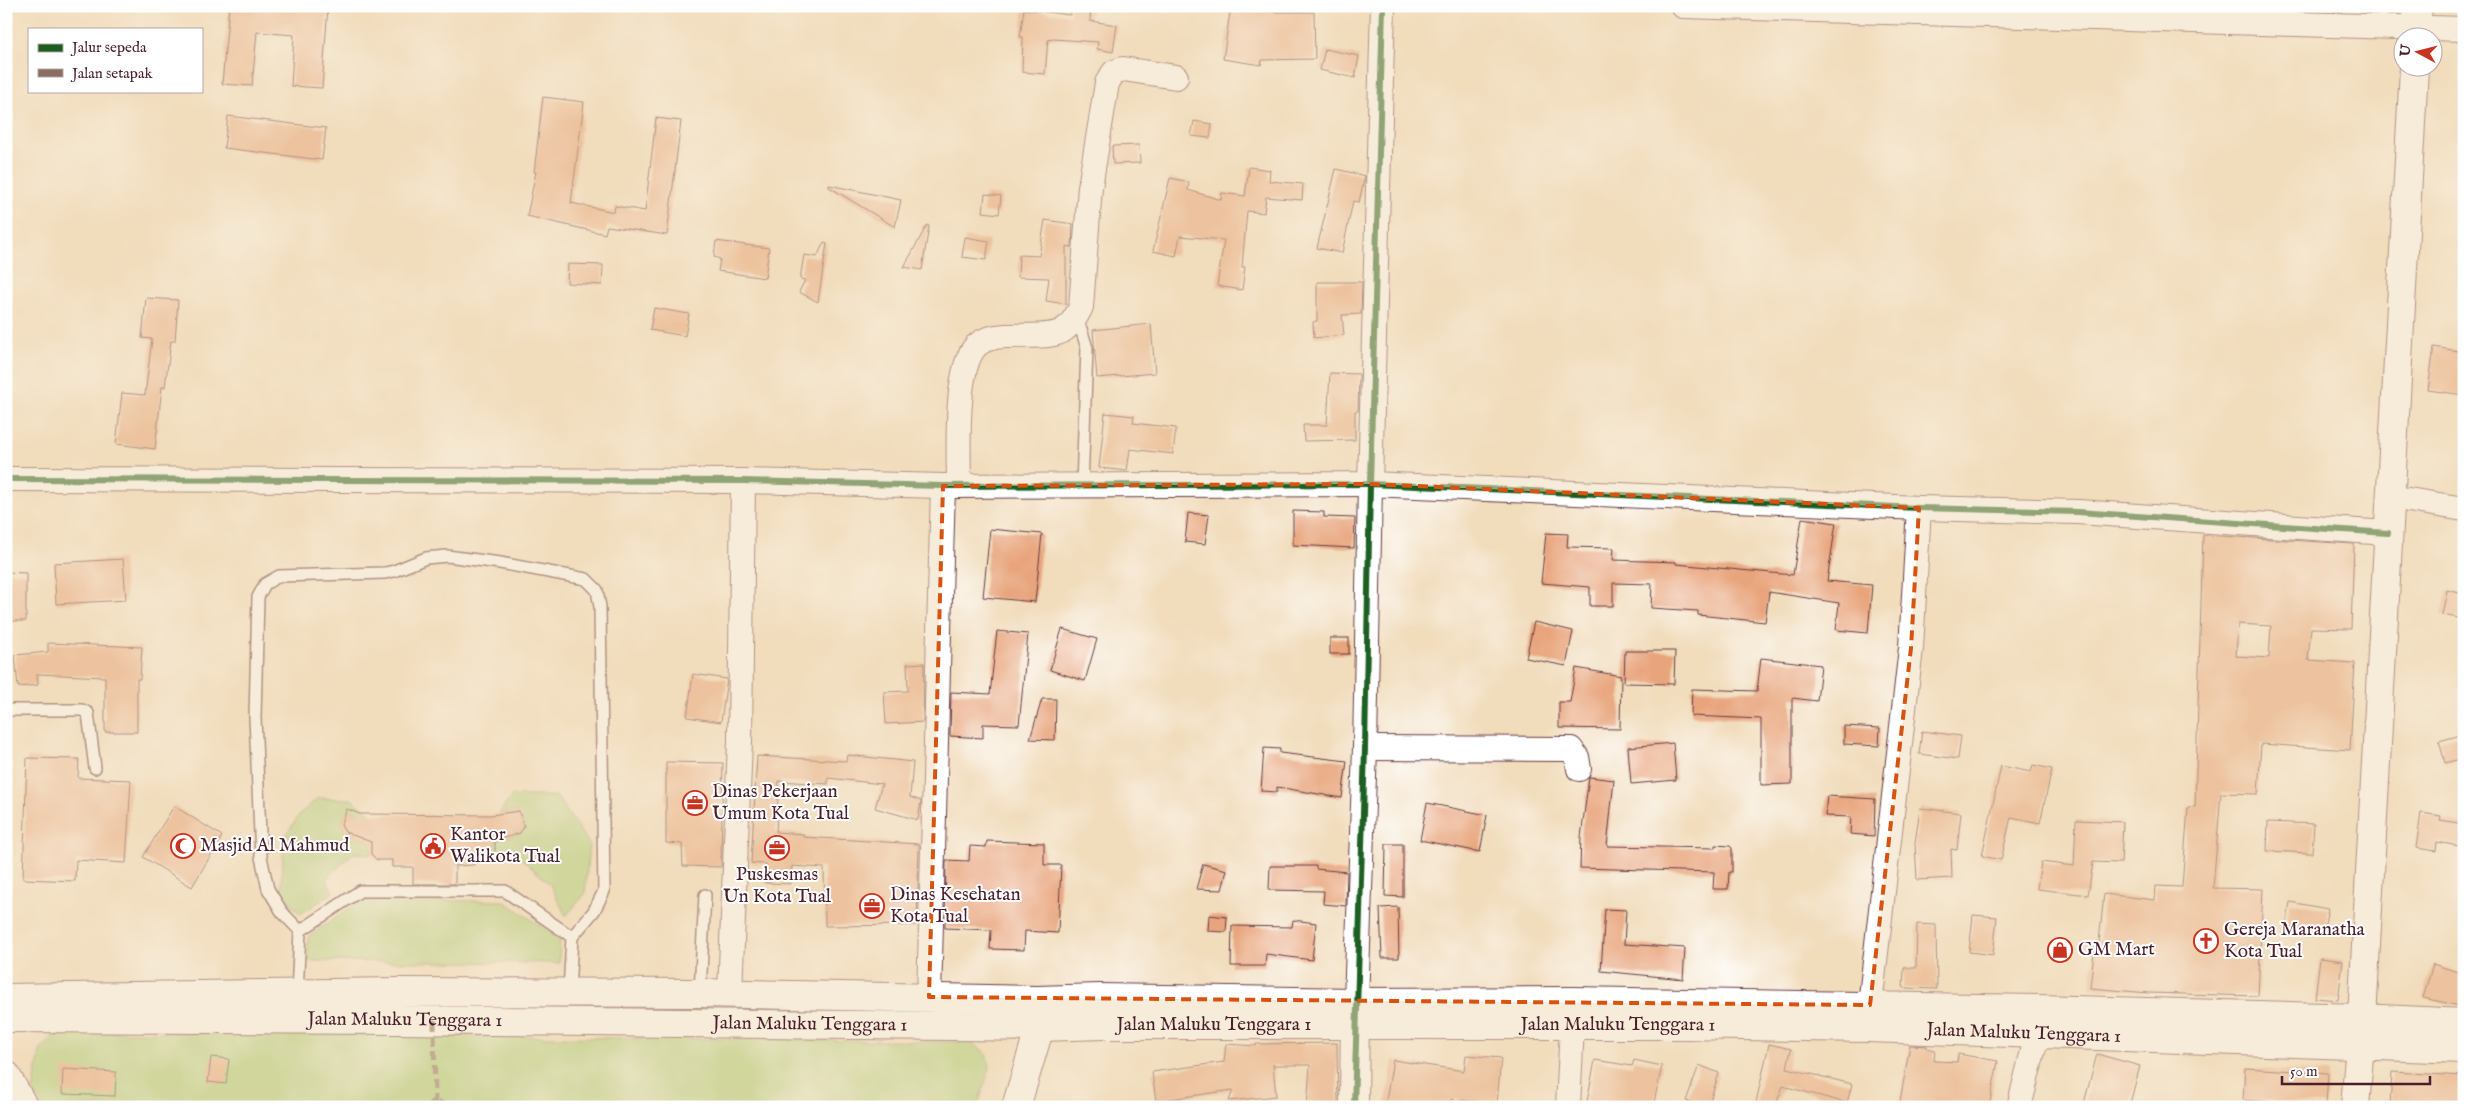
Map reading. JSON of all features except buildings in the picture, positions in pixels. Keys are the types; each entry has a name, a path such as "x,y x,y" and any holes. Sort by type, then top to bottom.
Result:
{"main road":[{"path":"2355,1107 2362,1018 2413,78"},
{"name":"Jalan Maluku Tenggara 1","path":"6,1018 297,1007 569,993 730,993 1037,999 1355,1013 1572,1026 1684,1025 1858,1028 2464,1050"},
{"name":"Jalan Maluku Tenggara 1","path":"6,998 1032,1027 1574,1001 1870,1005 2362,1018 2464,1023"},
{"path":"1016,1107 1037,999"},
{"path":"1354,1107 1355,1013"},
{"path":"997,1107 1032,1027"},
{"path":"6,1075 24,1107"}],"street":[{"path":"1355,1013 1365,748 1383,6"},
{"path":"1684,6 2416,24 2464,29"},
{"path":"929,997 951,486 960,398 968,359 976,346 991,338 1044,334 1064,330 1073,322 1081,307 1090,187 1107,83 1114,72 1123,69 1176,77"},
{"path":"6,479 744,480 951,486 1370,484 1919,508 2078,512 2388,533"},
{"path":"730,993 740,742 744,480"},
{"path":"2390,497 2464,509"},
{"path":"1870,1005 1911,648 1919,508"},
{"path":"1365,748 1571,749 1577,757 1579,769"},
{"path":"1568,1107 1572,1026"},
{"path":"2019,1107 2037,1035"}],"lane":[{"path":"1073,322 1081,329 1087,348 1082,486"},
{"path":"297,1007 300,931 282,912 268,889 262,857 255,717 258,597 265,584 279,576 385,573 426,558 447,556 500,563 586,579 597,590 600,607 604,891 594,911 572,937 569,993"},
{"path":"6,710 82,710 88,713 95,768"},
{"path":"300,931 360,891 505,891 572,937"},
{"path":"700,993 705,895"}],"highlighted area":[{"path":"1370,484 1919,508 1911,648 1870,1005 929,997 943,486"}],"green space":[{"path":"512,796 556,796 589,844 585,894 566,916 550,884 516,854 495,851 495,841 520,833 524,827 518,811 499,814"},
{"path":"318,798 351,799 371,814 371,818 350,810 345,814 341,825 345,832 371,842 371,854 353,853 326,879 333,893 300,914 281,891 284,837 301,813"},
{"path":"362,900 504,901 560,939 559,963 308,961 308,937"},
{"path":"56,1031 970,1042 986,1053 990,1068 977,1107 43,1107 33,1092 40,1051"}],"marked path":[{"path":"434,1020 435,1107"},
{"path":"427,1107 435,1100 449,1107"}],"cycle path":[{"path":"6,479 743,481 943,486 1370,484 1383,6"},
{"path":"1354,1107 1365,748 1370,484 1919,508 2078,512 2388,533"}],"place":[{"name":"Dinas Pekerjaan Umum Kota Tual","path":"695,803"},
{"name":"Masjid Al Mahmud","path":"183,846"},
{"name":"Kantor Walikota Tual","path":"433,846"},
{"name":"Puskesmas Un Kota Tual","path":"777,848"},
{"name":"Dinas Kesehatan Kota Tual","path":"872,906"},
{"name":"Gereja Maranatha Kota Tual","path":"2206,941"},
{"name":"GM Mart","path":"2060,950"}]}
